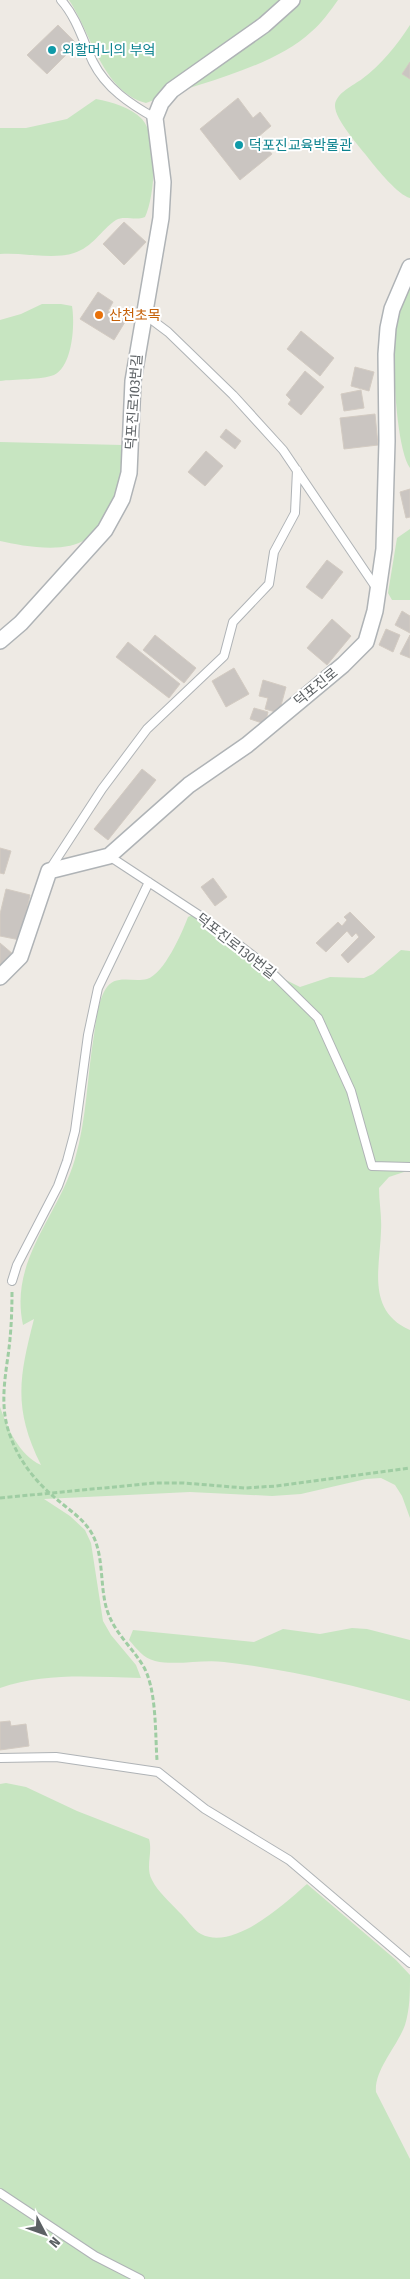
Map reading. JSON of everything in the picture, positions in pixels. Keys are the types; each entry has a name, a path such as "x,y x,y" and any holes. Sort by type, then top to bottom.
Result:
{"street":[{"path":"155,118 161,103 172,90 264,25 292,0"},
{"name":"덕포진로103번길","path":"0,641 21,623 105,530 122,499 129,473 133,381 161,218 163,191 155,118"},
{"name":"덕포진로","path":"49,871 109,856 189,785 247,744 349,660 366,642 375,610 384,549 387,441 386,354 388,328 392,309 410,267"},
{"path":"0,977 20,957 49,871"}],"lane":[{"path":"61,0 77,24 94,62 106,81 119,94 155,118"},
{"path":"144,313 168,332 233,395 283,450 377,589"},
{"path":"49,871 102,789 148,730 224,656 233,622 270,584 274,552 295,512 296,470"},
{"name":"덕포진로130번길","path":"109,856 208,921 261,962 318,1018 350,1091 372,1166 410,1167"},
{"path":"12,1281 17,1265 58,1186 67,1161 75,1131 88,1035 98,988 149,882"},
{"path":"0,1758 56,1757 158,1772 205,1809 289,1860 410,1963"},
{"path":"0,2193 95,2256 140,2279"}],"path":[{"path":"12,1281 8,1356 3,1384 6,1421 10,1438 19,1456 50,1494 84,1523 95,1540 106,1607 111,1621 143,1665 149,1683 153,1703 158,1772"},
{"path":"0,1498 155,1483 184,1483 245,1488 276,1486 410,1468"}],"green space":[{"path":"69,0 338,0 326,17 315,28 295,45 276,56 233,74 146,103 131,97 119,87 109,74"},
{"path":"410,25 410,198 400,192 382,175 343,125 335,105 342,93 362,79 382,61"},
{"path":"96,99 114,103 132,111 142,119 147,128 151,139 154,167 151,196 145,217 116,220 86,247 74,253 57,256 0,254 0,128 26,128 67,119"},
{"path":"410,282 410,468 405,458 398,424 394,346 396,327"},
{"path":"42,304 72,306 73,333 69,354 65,363 60,370 49,377 0,381 0,320 21,314"},
{"path":"0,442 122,445 122,472 117,492 103,519 92,534 77,544 56,548 32,547 0,541"},
{"path":"410,529 410,600 392,600 388,593 397,538"},
{"path":"197,913 286,980 300,987 330,977 364,978 373,974 401,950 410,951 410,1170 389,1177 379,1188 381,1225 378,1273 381,1300 387,1312 396,1322 410,1330 410,1518 402,1496 395,1485 381,1478 366,1479 301,1494 272,1496 190,1492 44,1499 70,1516 85,1530 91,1543 103,1621 111,1635 136,1665 141,1678 52,1678 17,1683 0,1688 0,1407 20,1448 33,1461 41,1465 26,1427 21,1393 25,1358 34,1319 23,1325 21,1302 23,1280 37,1239 58,1200 75,1159 84,1113 99,1006 105,990 109,985 119,980 141,980 153,976 172,952 188,917"},
{"path":"352,1628 367,1629 410,1640 410,1701 341,1683 248,1665 216,1661 172,1663 155,1661 144,1655 129,1640 133,1630 254,1642 283,1629 320,1634"},
{"path":"6,1783 26,1787 77,1811 149,1839 149,1870 152,1880 164,1897 201,1934 214,1938 243,1931 272,1913 307,1884 396,1960 410,1975 407,2019 382,2067 376,2084 376,2092 410,2159 410,2279 0,2279 0,1784"}],"building":[{"name":"외할머니의 부엌","path":"58,25 77,44 47,74 27,55"},
{"path":"410,62 410,79 402,74"},
{"name":"덕포진교육박물관","path":"238,98 253,118 260,112 271,126 258,137 272,154 240,180 200,129"},
{"path":"124,222 146,242 124,265 103,244"},
{"name":"산천초목","path":"98,292 113,302 108,311 125,322 114,340 80,319"},
{"path":"301,331 334,358 320,376 287,349"},
{"path":"355,367 374,372 369,391 351,386"},
{"path":"305,371 324,387 301,415 288,404 291,400 286,395"},
{"path":"361,390 364,408 344,411 341,394"},
{"path":"375,414 378,445 344,449 340,418"},
{"path":"226,429 241,441 235,449 220,437"},
{"path":"206,451 223,466 205,486 188,472"},
{"path":"410,489 410,517 406,518 400,492"},
{"path":"327,560 343,572 322,599 306,587"},
{"path":"402,611 410,616 410,633 395,625"},
{"path":"332,619 351,636 327,665 307,648"},
{"path":"386,629 400,635 393,652 379,645"},
{"path":"155,635 196,668 184,683 143,650"},
{"path":"410,635 410,658 400,654"},
{"path":"128,642 180,684 169,698 116,657"},
{"path":"234,668 249,694 226,707 212,681"},
{"path":"263,680 286,687 279,713 265,709 268,698 259,696"},
{"path":"254,708 268,712 265,724 250,719"},
{"path":"142,769 156,780 108,840 94,829"},
{"path":"0,848 11,851 4,874 0,873"},
{"path":"213,878 227,897 215,906 201,887"},
{"path":"6,889 30,895 20,940 0,936 0,914"},
{"path":"350,912 375,937 348,963 341,955 359,937 356,933 352,937 347,931 326,952 316,943 338,922 342,926 347,920 344,917"},
{"path":"0,943 13,954 0,969"},
{"path":"10,1721 11,1726 26,1724 29,1746 0,1750 0,1722"}],"place":[{"name":"외할머니의 부엌","path":"52,50"},
{"name":"덕포진교육박물관","path":"239,145"},
{"name":"산천초목","path":"99,315"}]}
